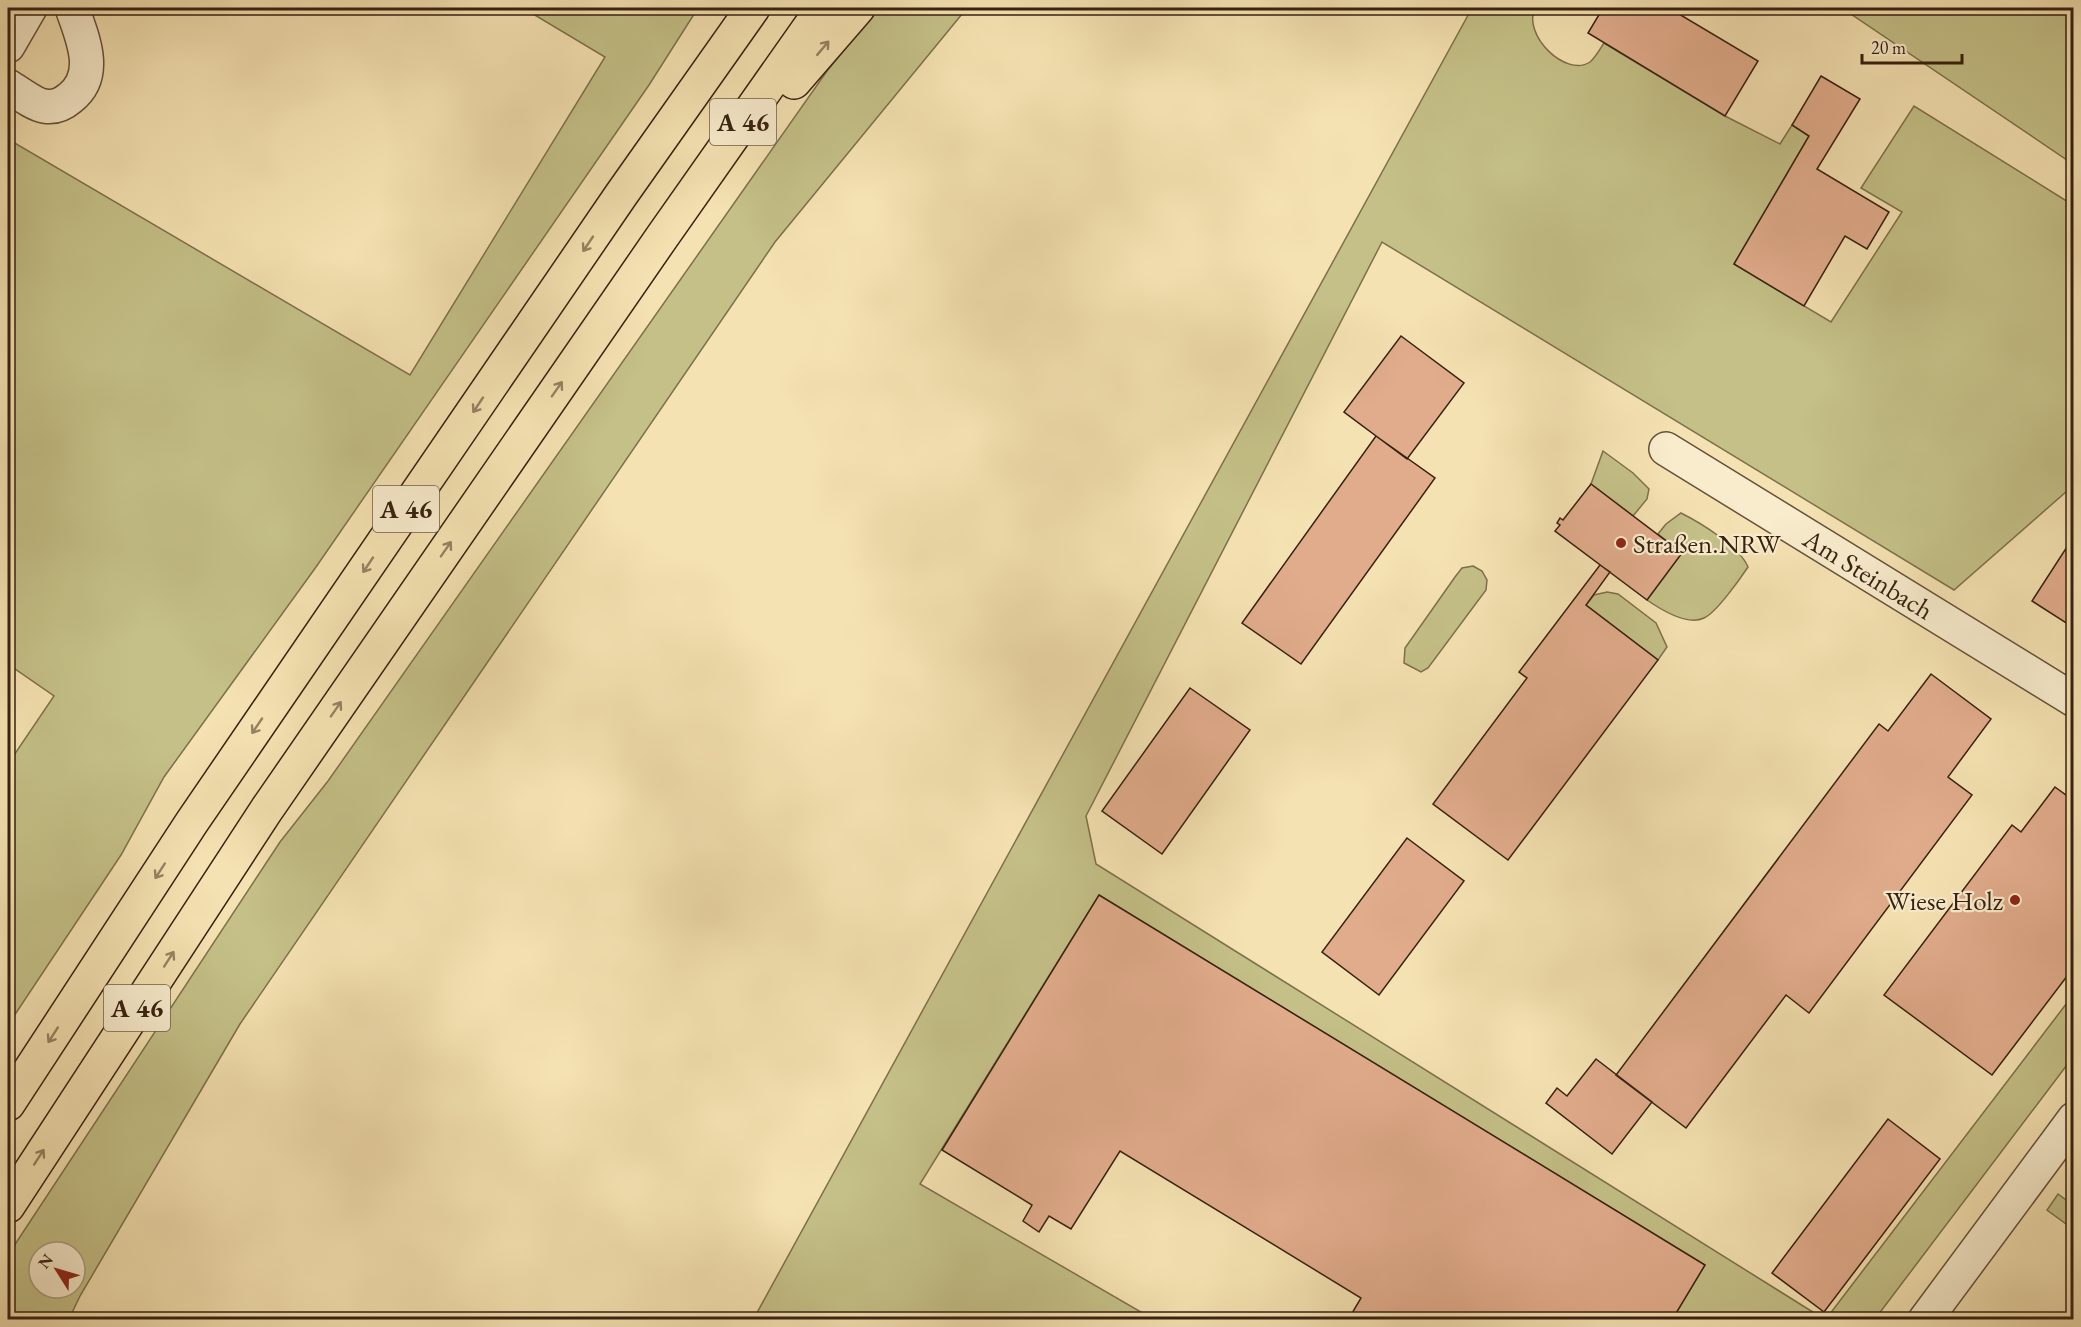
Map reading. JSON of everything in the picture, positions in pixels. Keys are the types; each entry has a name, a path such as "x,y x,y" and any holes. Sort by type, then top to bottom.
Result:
{"highway":[{"path":"621,195 733,8"},
{"name":"A 46","path":"8,1104 192,822 621,195 753,8"},
{"name":"A 46","path":"8,1206 267,809 823,8"},
{"path":"662,237 858,8"}],"street":[{"path":"8,46 30,8"},
{"path":"8,86 43,106 60,105 73,97 85,83 88,64 72,8"},
{"name":"Am Steinbach","path":"1666,449 2073,700"},
{"path":"1925,1320 2073,1119"}],"shaded area":[{"path":"523,8 698,8 649,85 316,567 164,777 121,855 8,1025 8,764 54,696 8,664 8,139 410,375 605,57"},
{"path":"878,8 967,8 775,242 240,1024 87,1284 87,1240 27,1240 27,1300 78,1300 69,1319 8,1320 8,1255 280,842 328,781 827,71"},
{"path":"1472,8 1535,8 1533,19 1540,41 1559,59 1569,64 1580,65 1590,62 1604,43 1725,116 1780,144 1792,125 1809,136 1734,264 1831,322 1902,212 1861,188 1914,106 2073,205 2073,480 2067,491 1954,590 1382,242 1086,816 1096,864 1824,1319 1672,1319 1705,1265 1099,895 920,1184 1153,1319 753,1320"},
{"path":"1842,8 2073,8 2073,164"},
{"path":"1603,451 1633,473 1649,489 1647,499 1633,516 1591,484"},
{"path":"1681,513 1729,544 1744,559 1748,567 1715,610 1697,620 1674,615 1647,600 1682,553 1658,534 1666,524"},
{"path":"1473,566 1482,571 1487,580 1486,590 1428,668 1421,672 1404,663 1405,648 1455,577 1462,568"},
{"path":"1607,592 1618,594 1656,623 1667,647 1658,660 1586,605 1594,595"},
{"path":"2073,995 2073,1057 1875,1319 1826,1319"},
{"path":"2058,1194 2073,1205 2073,1229 2047,1210"}],"building":[{"path":"1603,8 1669,8 1758,61 1725,116 1588,33"},
{"path":"1821,76 1860,99 1817,169 1889,212 1867,249 1845,236 1804,306 1734,264 1809,136 1792,125"},
{"path":"1401,336 1464,383 1407,459 1344,412"},
{"path":"1376,436 1435,478 1301,664 1242,623"},
{"name":"Straßen.NRW","path":"1591,484 1682,553 1647,600 1555,531 1560,525 1557,523 1560,518 1563,520"},
{"path":"2074,536 2074,628 2032,601"},
{"path":"1600,565 1610,572 1586,605 1658,660 1508,860 1433,804 1527,678 1519,672"},
{"path":"1931,674 1991,719 1948,777 1972,795 1809,1013 1786,995 1686,1128 1616,1075 1879,724 1888,731"},
{"path":"1190,688 1250,730 1162,854 1102,811"},
{"name":"Wiese Holz","path":"2055,787 2074,801 2074,967 1992,1075 1884,995 2012,825 2021,832"},
{"path":"1407,838 1464,881 1379,995 1322,952"},
{"path":"1099,895 1705,1265 1672,1320 1505,1320 1496,1314 1493,1320 1348,1320 1361,1298 1120,1151 1071,1229 1049,1216 1039,1232 1023,1221 1032,1205 942,1150"},
{"path":"1596,1059 1652,1102 1612,1154 1546,1103 1557,1088 1567,1096"},
{"path":"1888,1119 1940,1159 1824,1312 1772,1273"}],"place":[{"name":"Straßen.NRW","path":"1621,543"},
{"name":"Wiese Holz","path":"2015,900"}]}
